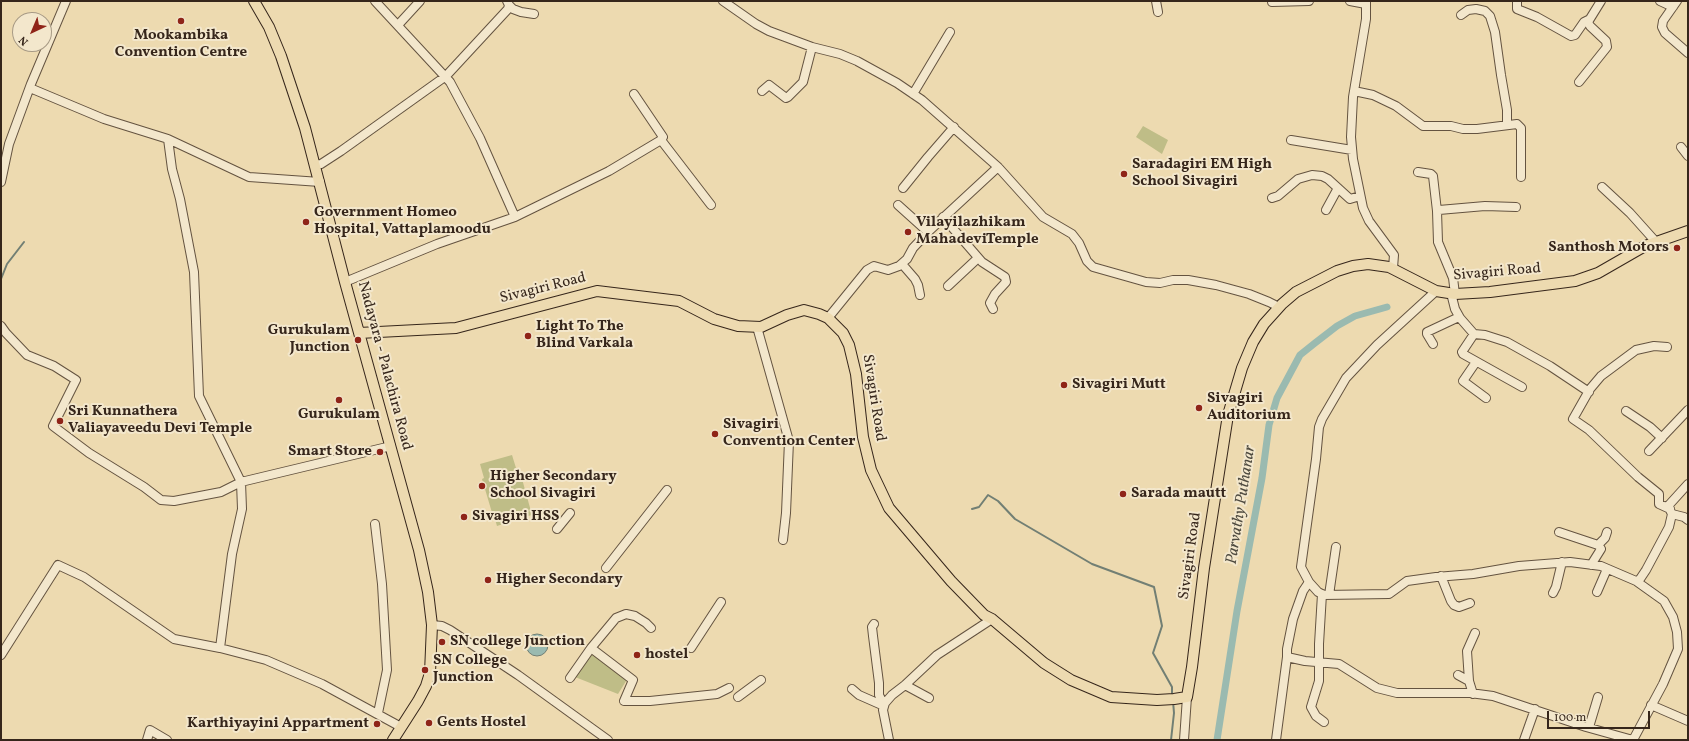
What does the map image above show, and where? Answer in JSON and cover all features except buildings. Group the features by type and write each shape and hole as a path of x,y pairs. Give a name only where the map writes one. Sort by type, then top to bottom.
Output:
{"main road":[{"name":"Nadayara - Palachira Road","path":"254,1 269,27 290,81 315,165 345,282 419,550 428,592 432,625 431,666 428,680 418,701 393,740"},
{"name":"Sivagiri Road","path":"359,333 456,328 598,291 678,301 714,319 738,326 757,327 766,325 787,315 804,310 828,318 843,333 849,345 856,374 862,429 871,470 889,508 951,581 984,615 992,619 1044,663 1071,680 1111,697 1157,700 1174,699 1187,697 1208,539 1228,415 1242,368 1253,342 1264,324 1296,292 1337,271 1353,266 1368,264 1393,268 1436,291 1453,294 1490,292 1575,281 1598,272 1645,246 1688,231"}],"street":[{"path":"1,182 9,144 30,88 66,1"},
{"path":"375,1 450,82 480,138 515,217"},
{"path":"398,25 420,1"},
{"path":"723,1 756,24 769,31 812,47 840,54 897,83 913,94 954,127 998,167 1043,217 1072,234 1079,243 1089,264 1093,267 1146,282 1160,283 1173,280 1188,280 1216,286 1249,294 1269,302 1279,308"},
{"path":"1156,1 1158,12"},
{"path":"1272,2 1309,1"},
{"path":"1350,1 1366,3 1365,27 1354,91 1351,137 1352,150 1360,196 1369,221 1394,255 1393,268"},
{"path":"1517,1 1517,9 1537,17 1572,36 1575,35 1584,22 1588,20 1601,1"},
{"path":"1660,1 1675,4 1663,21 1663,29 1688,53"},
{"path":"315,165 321,164 341,151 446,76 508,9 508,3"},
{"path":"508,3 513,9 534,14"},
{"path":"1461,15 1468,10 1476,9 1485,11 1490,16 1496,32 1500,75 1507,110 1507,125"},
{"path":"1579,82 1607,46 1606,41 1590,26 1588,20"},
{"path":"913,94 950,32"},
{"path":"762,91 769,85 786,98 788,97 802,82 812,47"},
{"path":"30,88 104,119 168,140 249,177 320,182"},
{"path":"1354,91 1372,95 1396,106 1423,126 1450,126 1463,129 1477,129 1517,124 1520,128 1521,177"},
{"path":"634,94 663,137 661,140 711,205"},
{"path":"903,188 954,127"},
{"path":"168,140 172,169 180,199 194,272 199,396 241,482 242,509 232,554 220,648"},
{"path":"345,282 437,244 515,217 609,171 661,140"},
{"path":"1291,140 1352,150"},
{"path":"1681,147 1688,156"},
{"path":"828,318 859,278 870,267 875,266 890,270 897,268 907,259 911,250 943,217 998,167"},
{"path":"1418,172 1433,176 1437,211 1438,242 1456,286 1453,294 1455,309 1459,317 1474,334 1485,335 1517,347 1550,366 1589,392"},
{"path":"1272,198 1278,196 1298,179 1305,176 1322,176 1328,179 1350,199 1360,196"},
{"path":"1602,187 1656,242"},
{"path":"1326,210 1338,188"},
{"path":"898,205 928,232"},
{"path":"1437,211 1485,206 1516,207"},
{"path":"943,217 978,258 1006,280 1006,282 993,296 990,305 993,309"},
{"path":"948,286 978,258"},
{"path":"902,264 915,279 920,295"},
{"path":"1287,657 1305,661 1339,664 1377,688 1390,691 1493,696 1633,740 1636,737 1673,662 1678,649 1677,632 1673,618 1664,601 1636,582 1607,569 1591,565 1562,562 1519,566 1472,574 1441,576 1404,582 1395,591 1389,594 1326,594 1309,582 1301,567 1319,427 1322,419 1346,378 1377,345 1436,291"},
{"path":"1433,344 1426,334 1427,332 1459,317"},
{"path":"1,326 27,355 54,366 76,380 53,426 89,453 144,487 161,500 174,501 216,493 241,482 391,446"},
{"path":"757,327 788,436 790,459 783,540"},
{"path":"1474,334 1462,353 1522,387"},
{"path":"1667,346 1654,346 1636,350 1601,376 1594,384 1573,419 1589,430 1638,477 1659,494 1659,504 1671,512 1688,520"},
{"path":"1476,362 1463,381 1486,398"},
{"path":"1648,451 1688,410"},
{"path":"1626,411 1650,427 1662,438"},
{"path":"1636,582 1646,570 1669,527 1671,512 1668,506 1688,484"},
{"path":"606,568 667,490"},
{"path":"557,529 570,512"},
{"path":"375,524 382,584 387,670 378,713"},
{"path":"1560,532 1598,545"},
{"path":"1598,545 1605,538 1607,532"},
{"path":"1591,565 1600,549 1598,545"},
{"path":"1324,722 1316,716 1311,707 1318,688 1320,662 1319,644 1326,594 1336,547"},
{"path":"1553,593 1556,587 1562,562"},
{"path":"1,655 58,565 84,577 174,639 220,648 266,660 322,684 378,713 401,727"},
{"path":"1597,592 1607,569"},
{"path":"1441,576 1451,602 1454,605 1459,607 1470,603"},
{"path":"1276,740 1287,649 1293,620 1303,591 1309,582"},
{"path":"690,648 721,602"},
{"path":"570,678 591,648 616,618 626,614 635,616 651,628"},
{"path":"884,706 892,695 937,655 992,619"},
{"path":"874,624 872,627 879,683 879,695 884,706 889,740"},
{"path":"432,625 442,626 450,630 518,675 608,740"},
{"path":"1473,694 1469,681 1467,651 1475,633"},
{"path":"591,648 633,680 624,701 650,701 717,694 729,688"},
{"path":"1458,675 1469,681"},
{"path":"738,697 760,680"},
{"path":"905,685 929,698"},
{"path":"852,689 859,695 884,706"},
{"path":"1184,740 1187,697"},
{"path":"1589,727 1598,697"},
{"path":"1651,706 1688,720"},
{"path":"1524,740 1536,709"},
{"path":"147,740 150,730 167,740"}],"shaded area":[{"path":"1143,126 1168,140 1162,154 1136,137"},
{"path":"512,455 516,468 519,468 532,515 517,519 515,511 503,514 506,523 497,526 482,479 484,478 480,464"},
{"path":"592,653 628,678 618,694 575,677"}],"water":[{"path":"537,634 545,637 548,645 545,653 537,656 529,653 526,645 529,637"}],"waterway":[{"path":"1,279 7,264 24,242"},
{"name":"Parvathy Puthanar","path":"1217,740 1237,611 1262,478 1269,425 1277,398 1300,355 1337,326 1355,316 1387,307"},
{"path":"972,509 979,507 988,495 998,501 1015,519 1092,564 1154,587 1162,626 1153,653 1172,687 1172,695"},
{"path":"1171,740 1174,713 1173,701"}],"place":[{"name":"Mookambika Convention Centre","path":"181,21"},
{"name":"Saradagiri EM High School Sivagiri","path":"1124,174"},
{"name":"Government Homeo Hospital, Vattaplamoodu","path":"306,222"},
{"name":"Vilayilazhikam MahadeviTemple","path":"908,232"},
{"name":"Santhosh Motors","path":"1677,248"},
{"name":"Light To The Blind Varkala","path":"528,336"},
{"name":"Gurukulam Junction","path":"358,340"},
{"name":"Sivagiri Mutt","path":"1064,385"},
{"name":"Gurukulam","path":"339,400"},
{"name":"Sivagiri Auditorium","path":"1199,408"},
{"name":"Sri Kunnathera Valiayaveedu Devi Temple","path":"60,421"},
{"name":"Sivagiri Convention Center","path":"715,434"},
{"name":"Smart Store","path":"380,452"},
{"name":"Higher Secondary School Sivagiri","path":"482,486"},
{"name":"Sarada mautt","path":"1123,494"},
{"name":"Sivagiri HSS","path":"464,517"},
{"name":"Higher Secondary","path":"488,580"},
{"name":"SN college Junction","path":"442,642"},
{"name":"hostel","path":"637,655"},
{"name":"SN College Junction","path":"425,670"},
{"name":"Gents Hostel","path":"429,723"},
{"name":"Karthiyayini Appartment","path":"377,724"}]}
